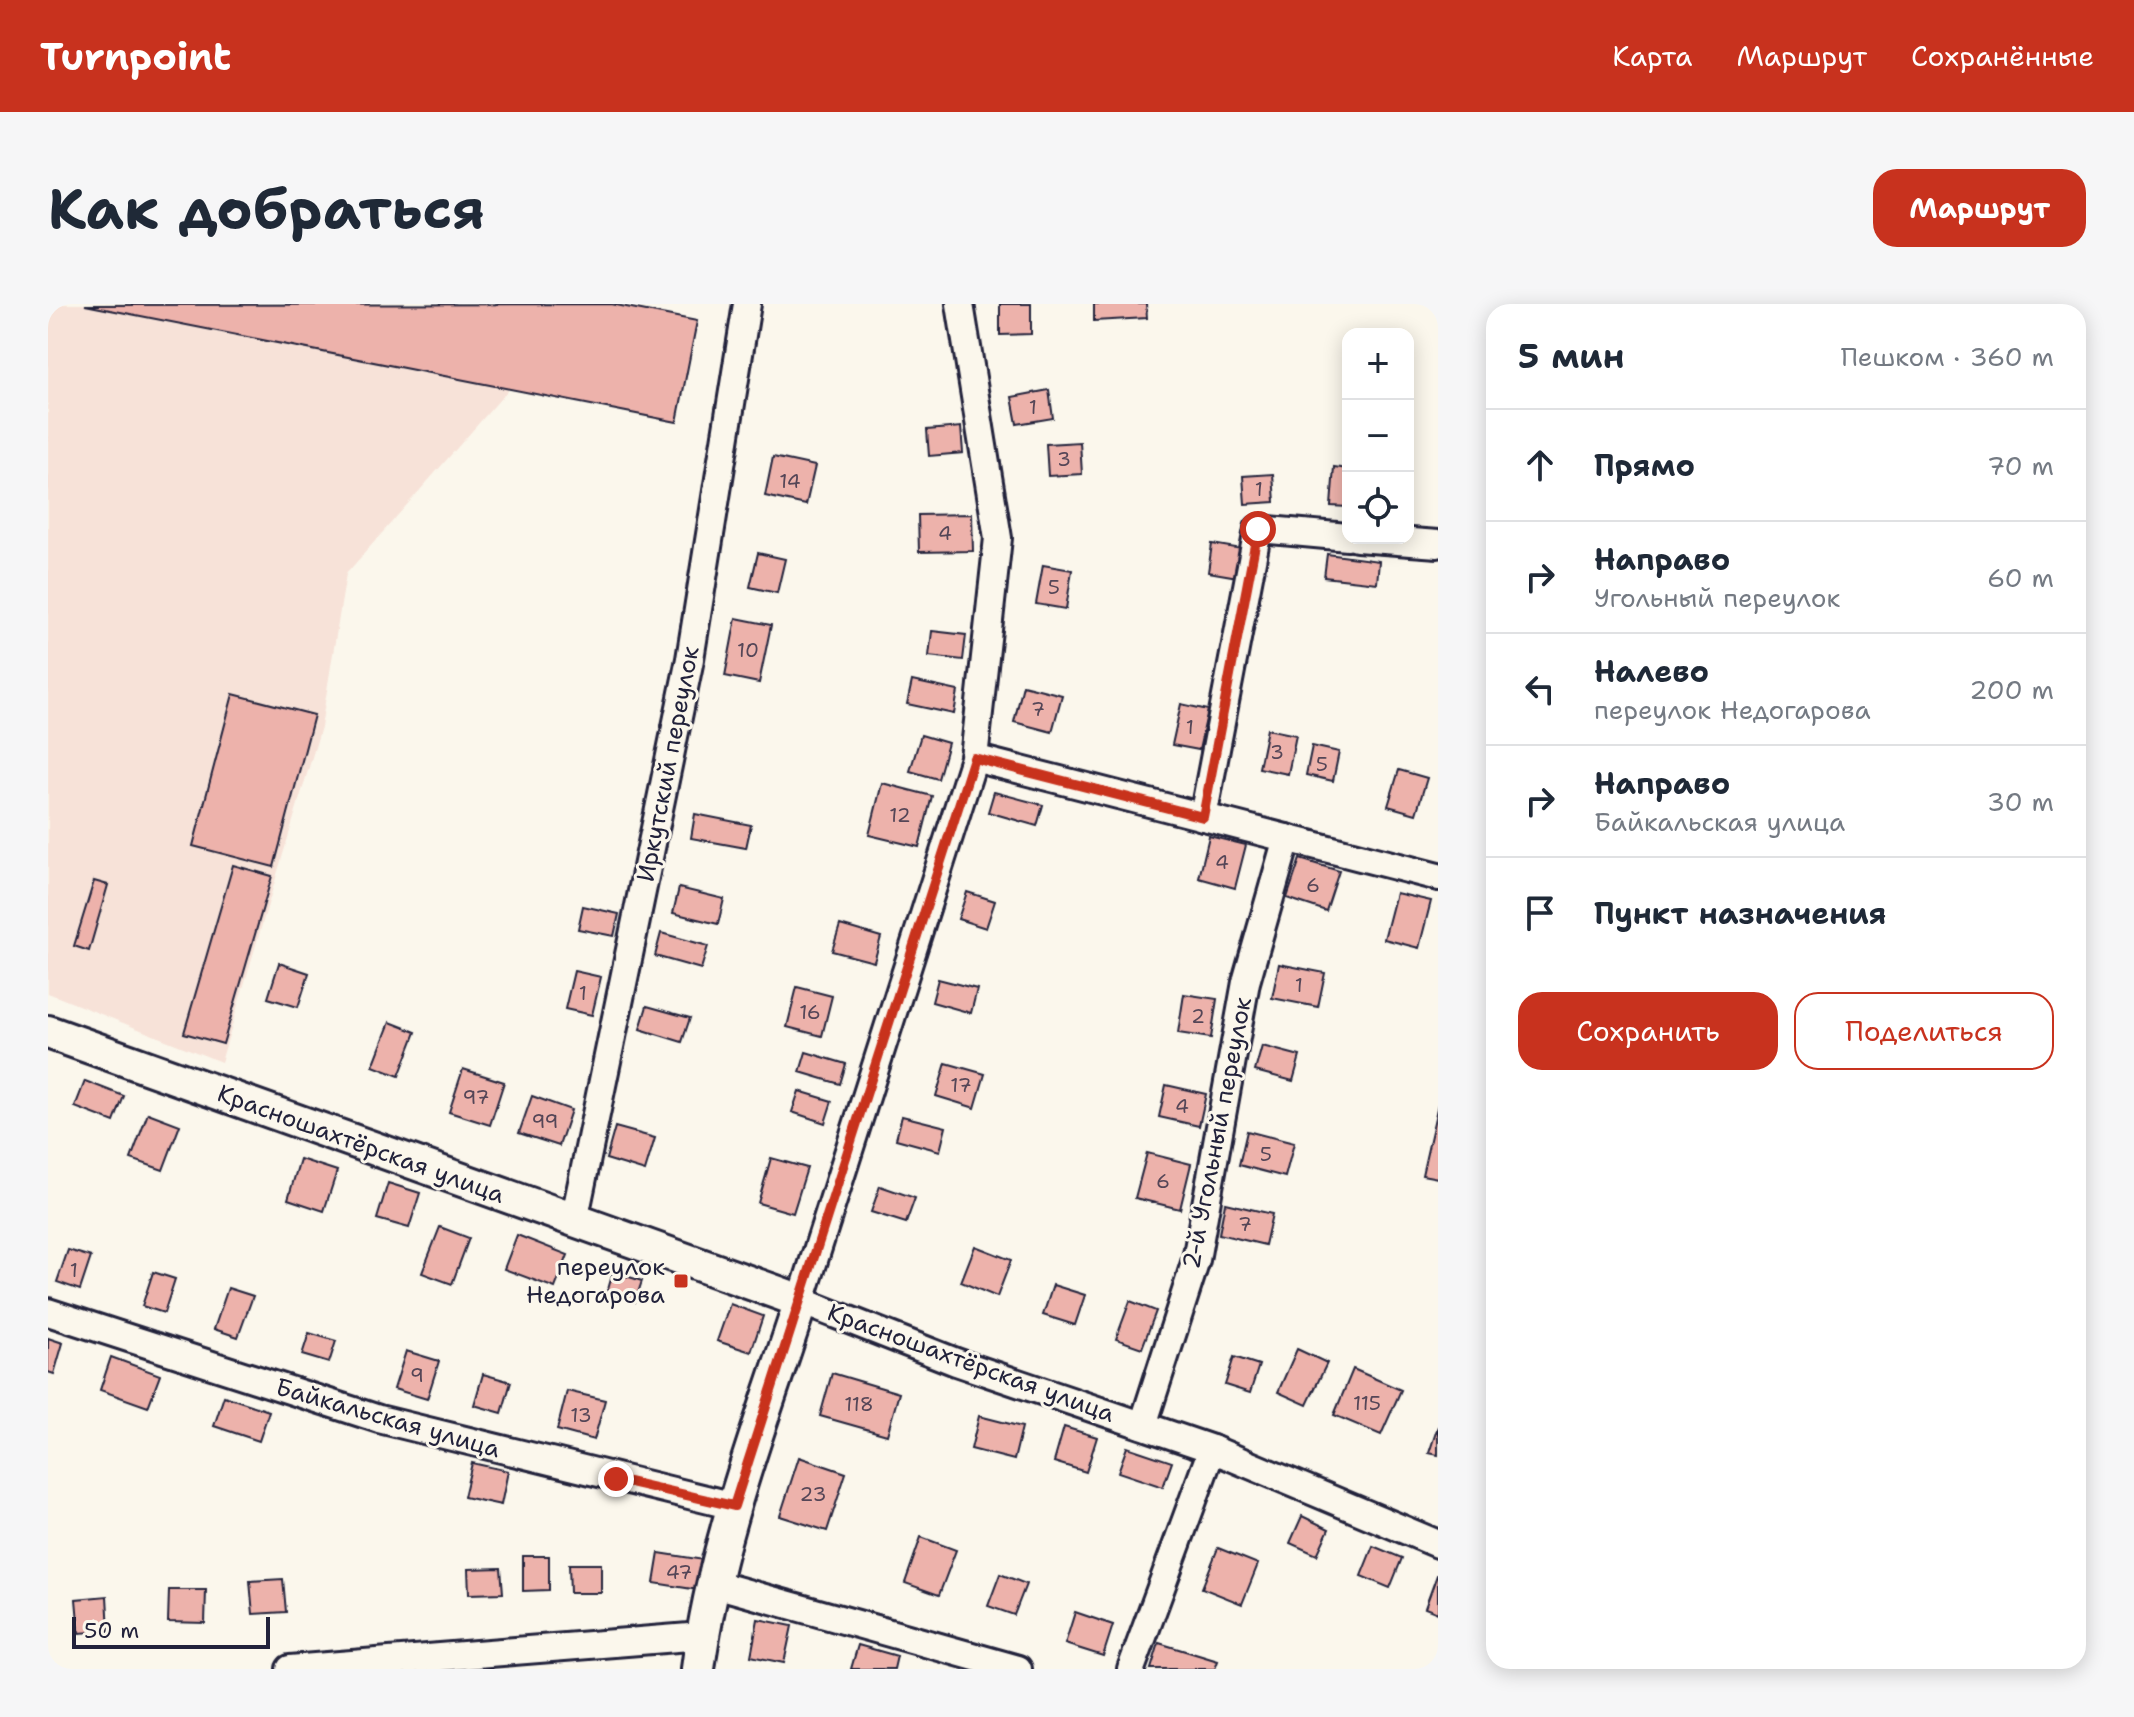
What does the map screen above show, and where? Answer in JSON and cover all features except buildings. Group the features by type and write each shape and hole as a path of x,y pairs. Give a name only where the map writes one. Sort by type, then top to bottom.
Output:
{"street":[{"name":"Иркутский переулок","path":"574,1221 690,659 747,304"},
{"path":"698,1669 702,1636 734,1506 974,758 998,538 960,304"},
{"path":"1203,817 1258,529 1342,536"},
{"path":"1414,542 1438,544"},
{"path":"974,758 1438,877"},
{"name":"2-й Угольный переулок","path":"1143,1425 1196,1260 1246,982 1287,838"},
{"name":"Красношахтёрская улица","path":"48,1032 801,1301 956,1362 1212,1449 1438,1544"},
{"name":"Байкальская улица","path":"48,1312 379,1419 734,1506"},
{"path":"1131,1669 1212,1449"},
{"path":"715,1584 1018,1669"},
{"path":"290,1669 702,1636"}],"shaded area":[{"path":"48,304 611,304 697,321 677,422 509,389 346,574 321,727 221,1062 48,993"}],"place":[{"name":"переулок Недогарова","path":"681,1281"}],"route":[{"path":"616,1479 734,1506 974,758 1203,817 1258,529"}]}
